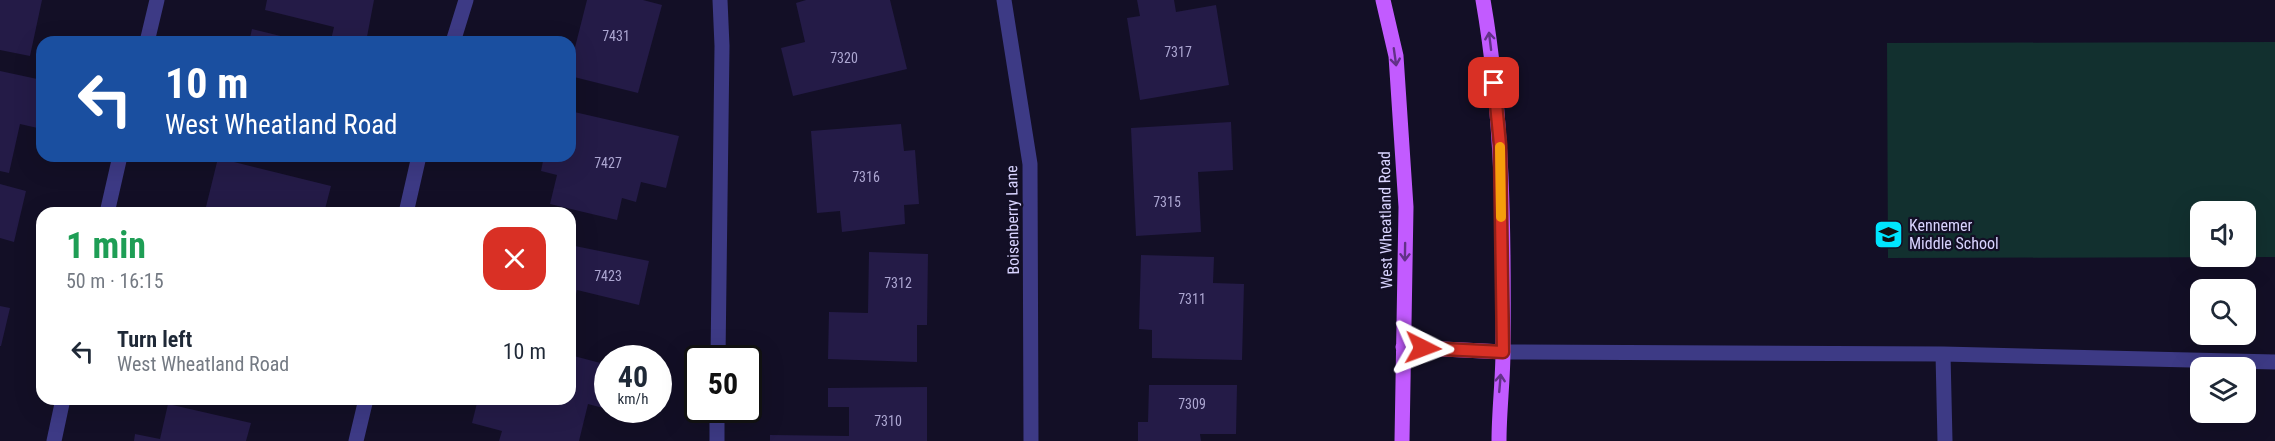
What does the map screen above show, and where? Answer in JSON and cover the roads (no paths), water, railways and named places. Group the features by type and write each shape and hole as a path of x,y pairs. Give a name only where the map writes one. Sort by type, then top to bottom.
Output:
{"main road":[{"name":"West Wheatland Road","path":"1383,0 1396,56 1406,207 1402,441"},
{"path":"1483,0 1490,41 1500,145 1503,352 1499,397 1499,441"},
{"path":"1403,347 1503,352"}],"street":[{"path":"148,36 157,0"},
{"path":"455,36 466,0"},
{"path":"718,345 723,46 720,0"},
{"name":"Boisenberry Lane","path":"1004,0 1030,164 1031,441"},
{"path":"108,207 119,162"},
{"path":"407,207 418,162"},
{"path":"1503,352 1943,354 2275,362"},
{"path":"1943,354 1945,441"},
{"path":"54,441 62,405"},
{"path":"356,441 365,405"},
{"path":"717,423 717,441"}],"place":[{"name":"Kennemer Middle School","path":"1888,234"}]}
